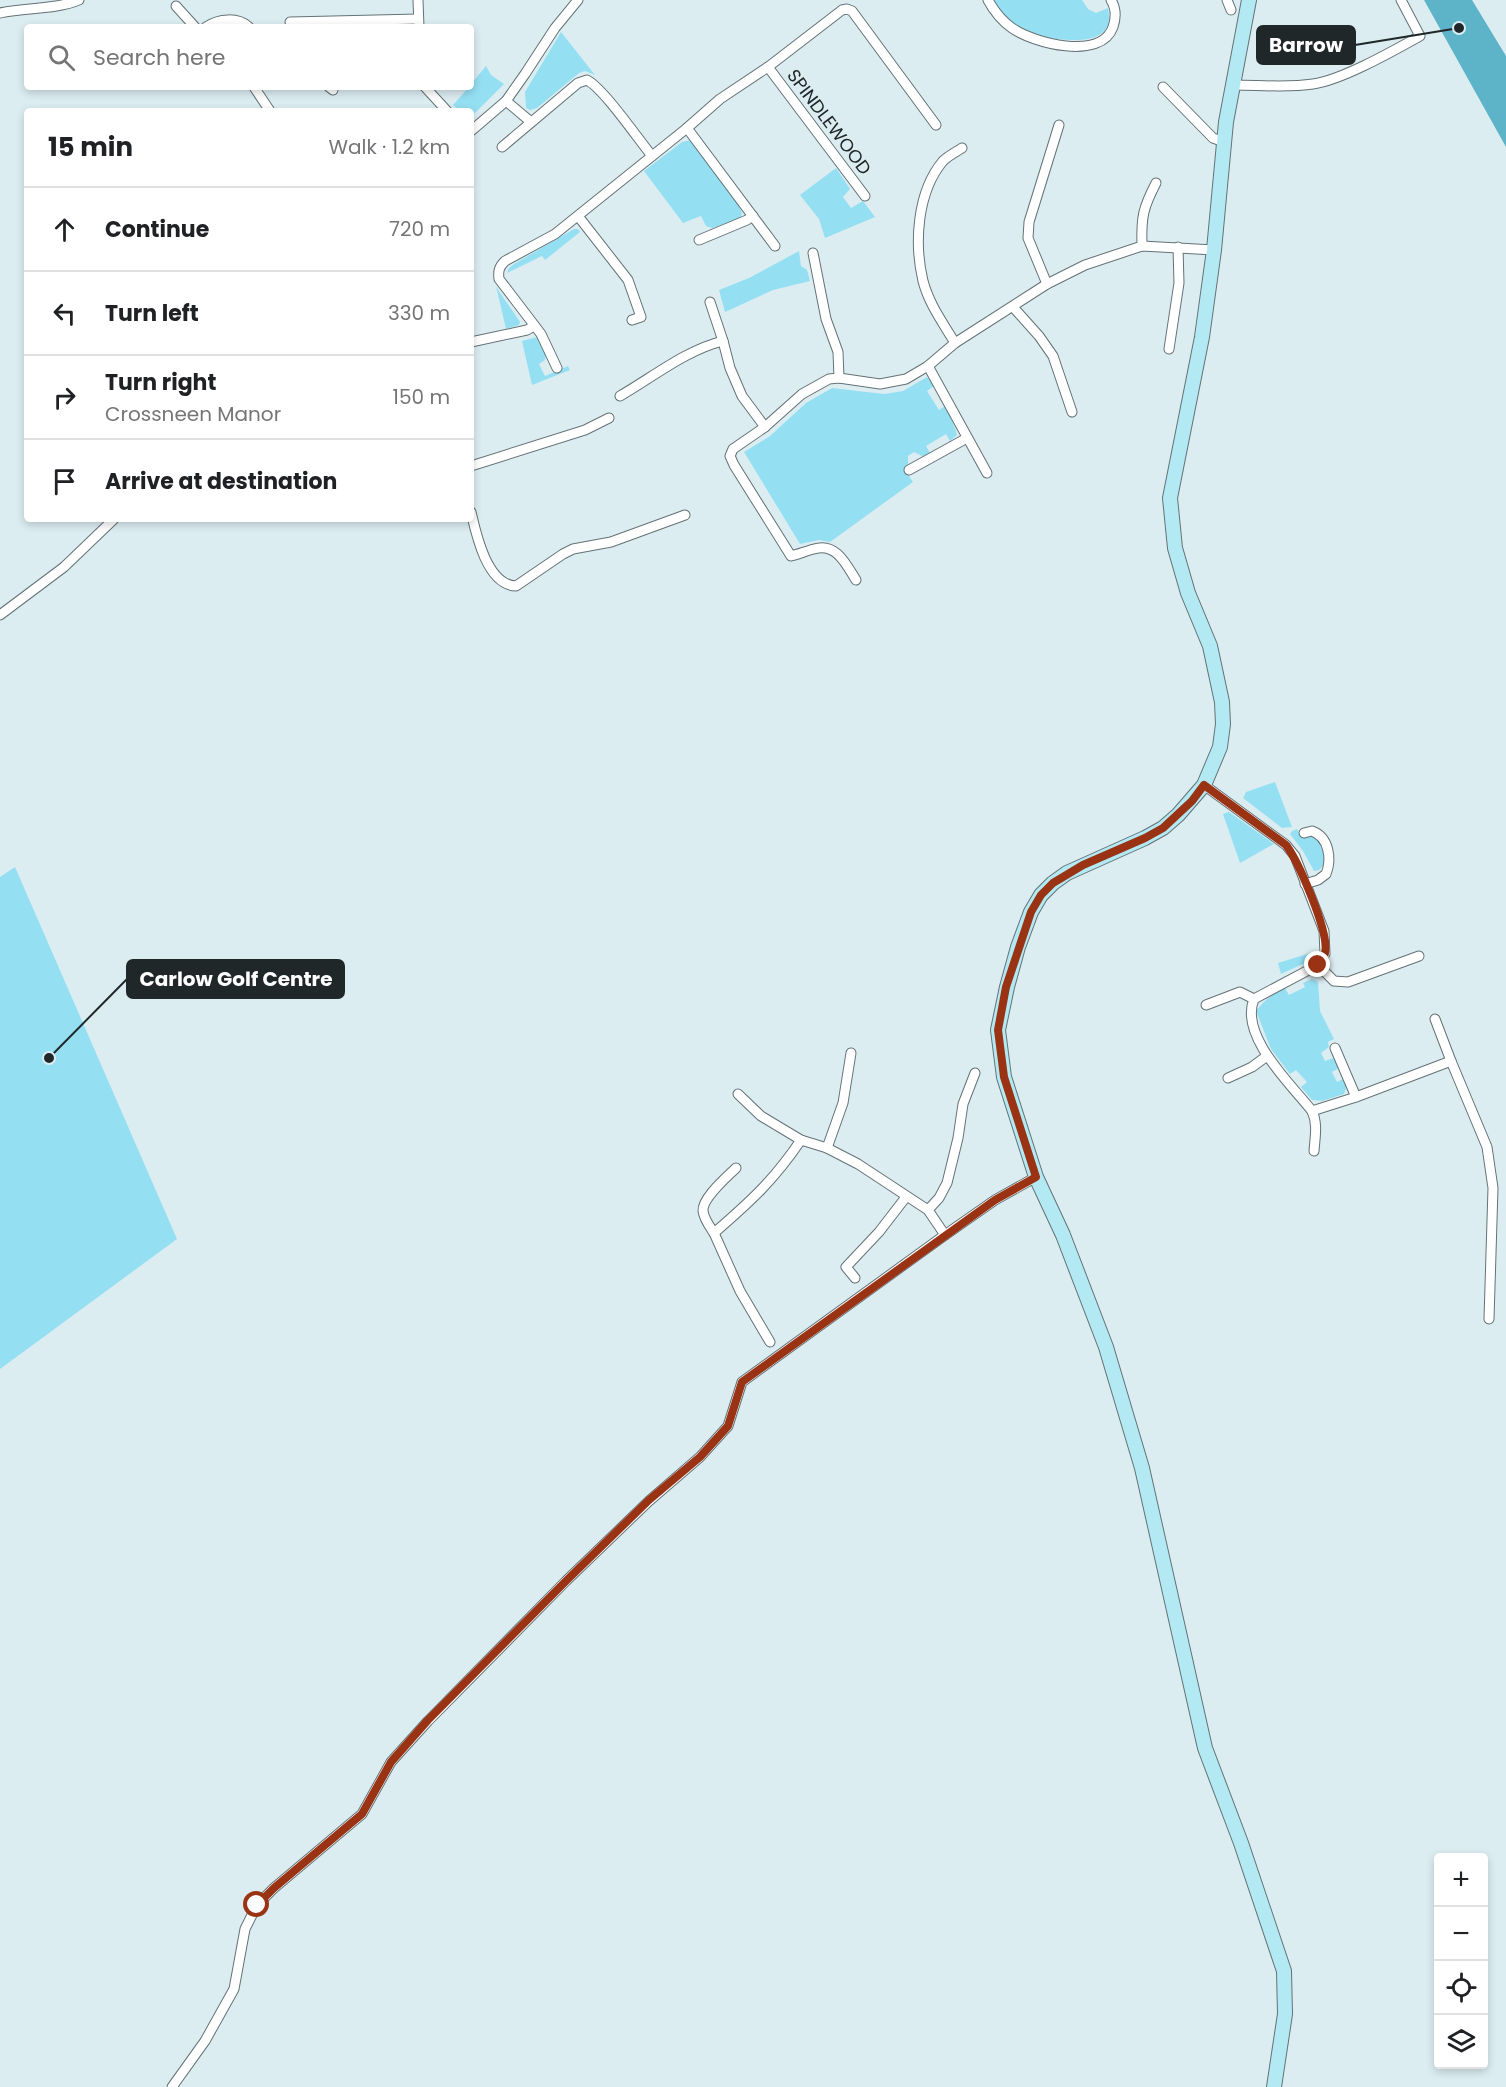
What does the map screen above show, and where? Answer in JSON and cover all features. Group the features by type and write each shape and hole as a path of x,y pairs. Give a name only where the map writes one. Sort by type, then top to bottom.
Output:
{"street":[{"path":"0,13 18,9 66,5 79,0"},
{"path":"290,22 418,23 418,0"},
{"path":"474,128 506,101 555,28 578,0"},
{"path":"988,0 1001,19 1025,36 1039,42 1077,46 1100,42 1111,32 1115,15 1111,0"},
{"path":"1249,0 1224,142 1214,250 1202,335 1170,498 1175,548 1188,593 1210,646 1222,702 1223,724 1220,747 1204,785 1192,801 1163,828 1083,865 1053,883 1041,895 1031,912 1006,987 998,1030 1004,1077 1036,1177 1063,1235 1106,1347 1142,1468 1205,1748 1284,1971 1285,2014 1274,2087"},
{"path":"1233,85 1315,84 1399,47 1420,36 1401,0"},
{"path":"176,6 192,24"},
{"name":"SPINDLEWOOD","path":"557,368 541,334 499,279 498,271 505,261 555,234 720,99 768,67 842,10 852,11 936,125"},
{"path":"210,24 240,20 245,24"},
{"name":"SPINDLEWOOD","path":"768,67 865,196"},
{"path":"502,147 578,83 587,80 608,101 652,156"},
{"path":"1163,87 1213,138 1224,142"},
{"path":"256,90 268,108"},
{"path":"428,90 444,108"},
{"path":"506,101 531,122"},
{"path":"1047,284 1028,238 1029,222 1059,125"},
{"path":"687,128 775,246"},
{"path":"955,343 934,310 923,281 917,243 919,219 931,182 944,160 962,148"},
{"path":"1142,246 1141,218 1156,183"},
{"path":"578,216 628,280 641,317 632,320"},
{"path":"699,240 753,216"},
{"path":"856,580 843,558 828,548 816,548 791,556 734,465 730,456 733,449 765,427 802,394 829,380 839,378 880,384 906,379 928,366 955,343 1047,284 1085,265 1142,246 1214,250"},
{"path":"1169,349 1179,283 1178,247"},
{"path":"813,253 826,319 838,352 839,378"},
{"path":"710,302 730,368 742,396 765,427"},
{"path":"1013,307 1039,336 1053,356 1072,412"},
{"path":"474,341 527,330 534,326"},
{"path":"620,396 678,360 710,344 723,341"},
{"path":"928,366 987,473"},
{"path":"474,465 585,430 609,418"},
{"path":"909,470 967,438"},
{"path":"474,522 482,553 492,569 510,586 516,586 573,549 611,542 685,515"},
{"path":"0,615 64,567 111,522"},
{"path":"1204,785 1286,845 1295,856 1324,931 1325,954 1318,965 1254,999 1251,1006 1256,1035 1267,1056 1316,1119 1314,1151"},
{"path":"1304,833 1312,831 1322,836 1330,858 1326,874 1318,880 1305,884"},
{"path":"1318,965 1334,981 1348,982 1419,956"},
{"path":"1206,1005 1240,992 1254,999"},
{"path":"1435,1019 1487,1147 1493,1188 1489,1319"},
{"path":"1335,1048 1356,1097"},
{"path":"827,1148 843,1103 850,1053"},
{"path":"1228,1078 1252,1067 1267,1056"},
{"path":"1312,1111 1451,1061"},
{"path":"928,1210 939,1198 947,1183 958,1138 963,1104 975,1073"},
{"path":"738,1094 761,1116 801,1140 827,1148 858,1164 928,1210 945,1235"},
{"path":"714,1233 758,1195 781,1170 801,1140"},
{"path":"736,1168 712,1193 703,1212 740,1291 770,1342"},
{"path":"172,2087 205,2041 234,1989 245,1929 257,1905 362,1814 391,1762 428,1720 649,1500 700,1457 728,1426 742,1382 995,1200 1036,1177"},
{"path":"855,1278 846,1267 879,1232 906,1197"}],"shaded area":[{"path":"993,0 1082,0 1088,9 1096,13 1108,8 1109,22 1100,34 1090,38 1063,40 1023,30 1002,14"},
{"path":"1424,0 1472,0 1506,56 1506,147"},
{"path":"561,32 595,75 585,71 579,73 537,108 530,110 526,108 525,92"},
{"path":"486,66 491,75 504,84 474,114 474,108 457,108 453,105 466,90 474,90 474,80"},
{"path":"691,140 739,205 742,214 739,219 712,228 706,226 701,216 683,223 644,171 682,142"},
{"path":"836,168 850,189 843,197 851,208 863,201 875,217 825,238 819,219 800,195"},
{"path":"574,229 580,232 545,260 542,256 507,273 514,264"},
{"path":"799,251 801,266 807,270 810,281 773,290 725,312 719,290 749,278"},
{"path":"496,286 520,322 519,325 506,329"},
{"path":"537,337 546,355 545,360 539,364 545,376 568,366 570,370 532,385 522,341"},
{"path":"927,377 934,386 927,391 939,410 945,406 957,435 950,441 946,434 926,446 930,453 922,456 914,452 908,456 908,464 904,468 913,482 830,542 819,540 800,544 744,452 770,436 806,403 832,388 884,394 903,391"},
{"path":"1275,782 1292,827 1282,828 1243,798 1246,792"},
{"path":"1229,812 1274,844 1240,863 1223,814"},
{"path":"1297,829 1301,838 1314,835 1320,843 1325,859 1319,870 1314,871 1290,834"},
{"path":"15,867 177,1239 0,1369 0,877"},
{"path":"1317,951 1307,962 1281,974 1278,963"},
{"path":"1312,979 1318,982 1320,1011 1334,1039 1328,1042 1329,1047 1321,1053 1325,1061 1333,1058 1339,1068 1332,1072 1337,1082 1343,1079 1347,1086 1344,1094 1322,1101 1312,1100 1301,1087 1307,1082 1296,1070 1290,1074 1271,1049 1256,1011 1266,1000 1285,988 1289,995 1305,987 1303,983"}],"place":[{"name":"Barrow","path":"1459,28"},
{"name":"Carlow Golf Centre","path":"49,1058"}],"route":[{"path":"257,1905 362,1814 391,1762 428,1720 649,1500 700,1457 728,1426 742,1382 995,1200 1036,1177 1004,1077 998,1030 1006,987 1031,912 1041,895 1053,883 1067,873 1163,828 1192,801 1204,785 1286,845 1295,856 1324,931 1325,954 1318,965"}]}
